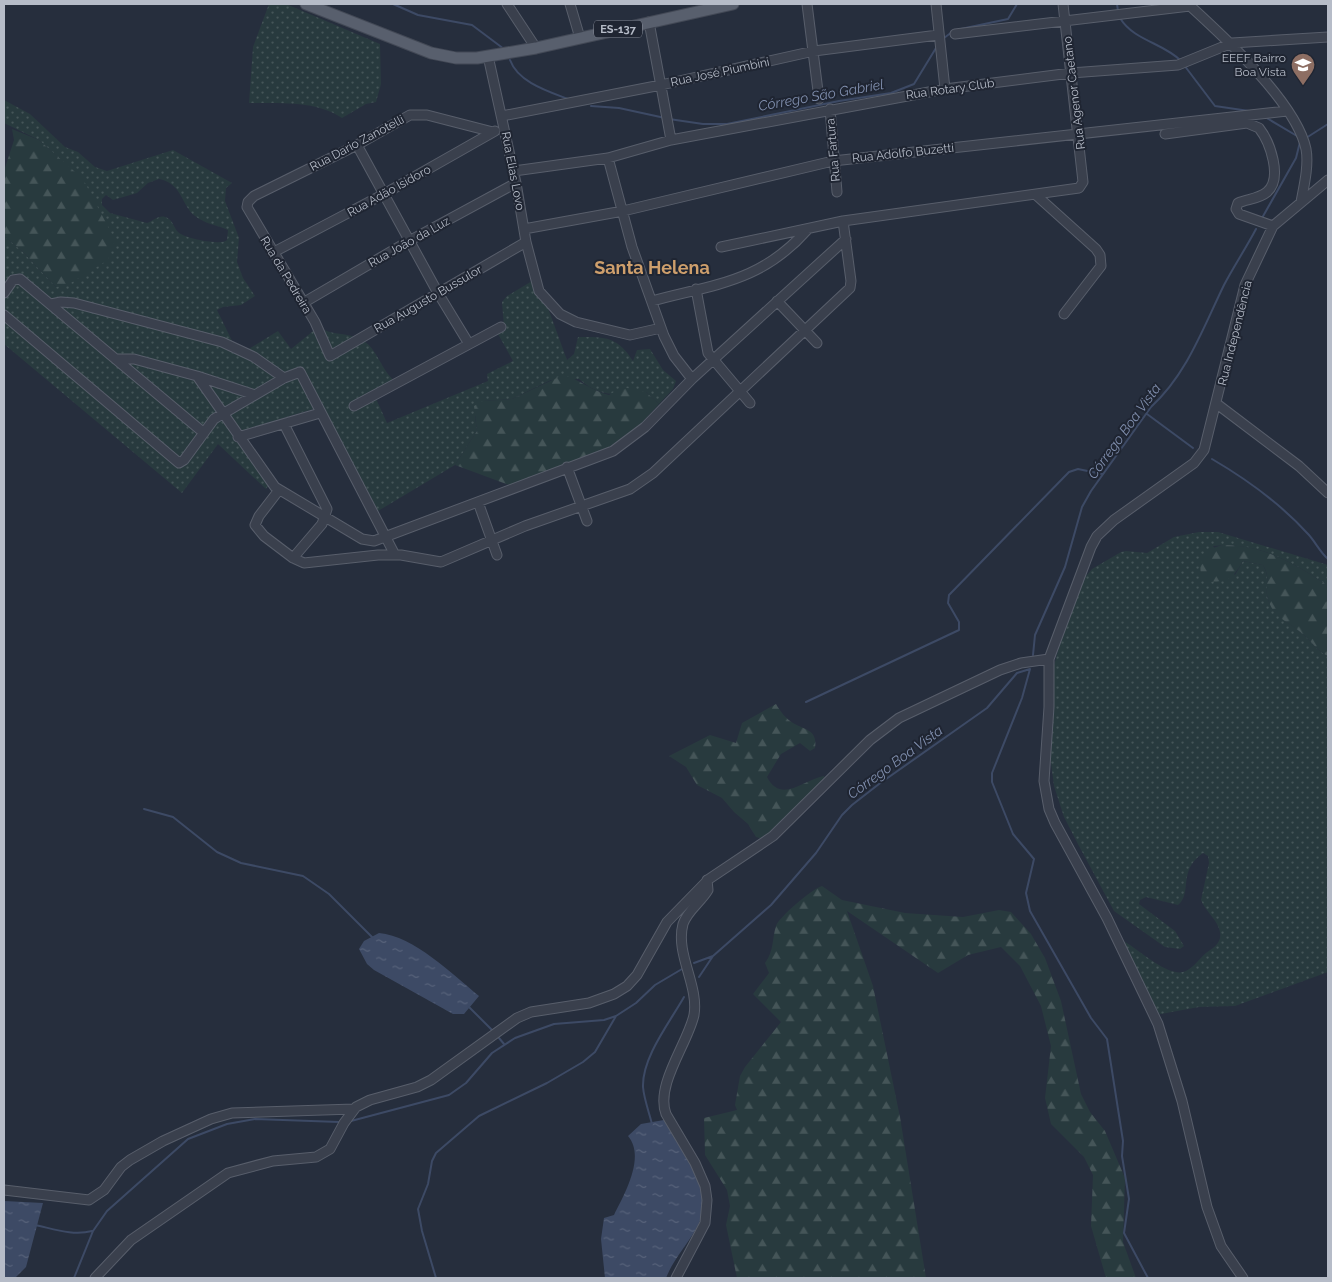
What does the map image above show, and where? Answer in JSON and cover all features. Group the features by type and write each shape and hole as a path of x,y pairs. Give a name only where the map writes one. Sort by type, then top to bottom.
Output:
{"main road":[{"name":"ES-137","path":"306,4 431,53 456,58 496,55 536,48 733,4"}],"street":[{"path":"507,4 536,48"},
{"path":"570,4 580,38"},
{"path":"807,4 819,99"},
{"path":"936,4 945,88"},
{"name":"Rua Agenor Caetano","path":"1036,194 1076,190 1083,182 1063,4"},
{"path":"955,34 1189,5 1232,44 1287,110 1306,149 1301,202"},
{"path":"649,22 671,140"},
{"name":"Rua Rotary Club","path":"514,171 608,158 671,140 945,88 1071,73 1182,64 1232,44 1328,37"},
{"name":"Rua José Piumbini","path":"502,116 661,85 814,51 939,39"},
{"name":"Rua Elias Lovo","path":"496,55 504,128 536,285 567,319 630,335 661,328"},
{"name":"Rua Fartura","path":"830,109 837,192"},
{"name":"Rua Adolfo Buzetti","path":"524,229 623,211 833,161 1287,110"},
{"name":"Rua Dario Zanotelli","path":"254,196 357,145 410,115 416,114 493,132"},
{"path":"1165,134 1247,123 1259,128 1270,151 1274,174 1271,188 1258,198 1239,202 1236,209 1239,214 1273,226"},
{"name":"Rua Adão Isidoro","path":"272,253 384,194 493,132 504,128"},
{"path":"357,145 438,293 469,344"},
{"path":"608,158 632,247 661,328 674,356 692,379"},
{"name":"Rua Independência","path":"1049,659 1097,536 1120,516 1194,463 1204,450 1217,404 1245,285 1273,226 1328,180"},
{"name":"Rua João da Luz","path":"303,303 409,241 516,183"},
{"path":"721,247 808,230 843,221 1036,194 1096,249 1102,261 1101,266 1064,314"},
{"name":"Rua da Pedreira","path":"254,196 248,202 247,207 272,253 303,303 330,356"},
{"path":"279,490 258,516 255,525 264,536 293,558 304,563 315,563 378,555 395,555 440,562 491,540 630,489 643,481 850,288 851,281 843,221"},
{"path":"652,301 696,289 726,284 751,274 775,259 808,230"},
{"path":"197,376 270,483 362,539 374,541 566,467 607,454 629,440 645,427 712,360 846,239"},
{"name":"Rua Augusto Bussulor","path":"330,356 526,242"},
{"path":"4,293 13,280 20,279 204,433"},
{"path":"696,289 705,344 712,360 750,403"},
{"path":"777,301 817,343"},
{"path":"51,304 61,302 74,303 222,342 254,357 284,378"},
{"path":"4,315 175,460 181,462 222,414 284,378 300,372 395,555"},
{"path":"354,406 501,327"},
{"path":"117,359 134,359 197,376 255,395"},
{"path":"1217,404 1299,466 1328,493"},
{"path":"238,437 320,413"},
{"path":"284,424 326,505 326,517 293,558"},
{"path":"566,467 587,521"},
{"path":"478,502 497,554"},
{"path":"374,541 378,555"},
{"path":"95,1278 130,1240 228,1174 273,1161 316,1157 326,1151 354,1109 370,1100 417,1087 431,1080 517,1018 531,1012 589,1003 614,994 627,986 636,975 668,922 707,880 773,836 870,740 899,718 1000,670 1021,663 1049,659 1049,707 1044,781 1049,809 1082,875 1107,918 1158,1024 1179,1093 1209,1214 1221,1246 1243,1278"},
{"path":"676,1278 705,1223 707,1200 701,1176 666,1114 664,1103 666,1089 694,1017 693,998 682,948 683,924 687,916 708,890 707,880"},
{"path":"4,1190 89,1200 104,1190 121,1166 130,1160 163,1141 211,1119 232,1113 354,1109"}],"green space":[{"path":"269,4 286,4 380,44 381,84 376,102 366,104 342,118 320,108 297,104 249,103 253,47"},
{"path":"4,100 30,114 65,147 78,152 95,167 107,171 173,150 232,183 226,188 225,201 239,238 237,262 243,278 255,296 241,305 223,307 217,310 239,355 278,331 291,349 318,327 329,332 350,335 360,339 371,347 390,377 395,381 373,392 387,423 488,381 487,374 513,361 498,334 504,327 502,302 507,296 537,278 567,360 574,354 578,337 596,337 616,342 633,361 637,350 650,349 663,370 676,381 673,389 659,404 646,392 611,394 595,390 579,379 551,380 512,399 483,401 475,416 477,431 455,465 378,511 323,406 234,433 268,486 266,489 218,444 182,493 4,344 4,236 22,251 56,287 60,159 39,140 4,123","holes":["159,179 173,185 186,206 195,216 207,223 228,230 227,240 223,242 210,242 194,239 178,232 168,218 158,217 147,223 110,213 102,205 102,199 106,195 113,200 137,193 148,183"]},
{"path":"12,129 39,140 83,179 115,240 108,260 69,284 56,287 22,251 4,236 4,171 14,140"},
{"path":"563,375 609,395 622,387 646,392 659,404 637,428 608,448 509,485 455,465 477,431 474,406 483,401 512,399"},
{"path":"1199,532 1218,532 1328,565 1328,586 1302,569 1274,555 1244,547 1229,545 1213,546 1235,575 1243,561 1263,565 1267,576 1267,597 1275,612 1328,656 1328,972 1235,1006 1199,1007 1161,1014 1156,1013 1125,965 1118,950 1120,944 1125,942 1155,963 1171,971 1179,972 1189,969 1216,945 1220,939 1219,928 1201,900 1209,863 1208,856 1203,853 1190,867 1185,894 1178,905 1146,897 1140,900 1139,904 1175,931 1184,946 1180,949 1165,947 1114,911 1064,817 1054,786 1050,755 1047,691 1069,611 1081,582 1092,569 1121,552 1147,553 1174,537"},
{"path":"1224,545 1252,548 1279,557 1304,570 1328,586 1328,656 1275,613 1267,597 1267,575 1263,565 1243,561 1236,572 1228,579 1224,581 1204,581 1200,568 1201,562 1212,549"},
{"path":"776,704 788,719 812,734 815,748 810,751 800,743 781,754 767,777 773,785 779,789 786,790 824,776 826,783 763,839 756,837 748,824 722,798 697,785 686,767 669,756 710,735 736,743 742,723"},
{"path":"822,886 842,900 905,913 963,917 999,910 1011,912 1031,934 1045,958 1061,1001 1081,1094 1090,1112 1105,1131 1125,1178 1123,1242 1136,1278 1106,1278 1091,1226 1093,1175 1084,1157 1051,1124 1045,1098 1051,1046 1041,1006 1020,966 1001,947 968,955 938,973 847,911 873,986 900,1117 926,1278 737,1278 726,1225 730,1206 727,1190 705,1155 704,1118 737,1110 735,1105 740,1076 781,1022 753,994 769,973 765,963 771,949 776,926 796,904"}],"water":[{"path":"379,933 406,941 419,948 479,996 464,1014 453,1014 374,970 367,964 359,949 364,941"},
{"path":"664,1120 695,1172 703,1201 702,1215 696,1229 672,1265 666,1278 605,1278 601,1239 604,1218 614,1215 632,1176 635,1154 628,1136 641,1124"},
{"path":"4,1201 43,1203 26,1267 15,1278 4,1278"}],"waterway":[{"name":"Córrego São Gabriel","path":"393,4 418,15 472,25 504,49"},
{"name":"Córrego São Gabriel","path":"956,30 1008,19 1017,4"},
{"name":"Córrego São Gabriel","path":"1117,4 1118,11"},
{"name":"Córrego São Gabriel","path":"1120,18 1133,32 1166,50 1181,61"},
{"name":"Córrego São Gabriel","path":"944,38 952,32"},
{"name":"Córrego São Gabriel","path":"669,119 703,124 727,124 839,101 891,93 914,84 936,48"},
{"name":"Córrego São Gabriel","path":"510,60 514,68 526,80 568,99"},
{"name":"Córrego São Gabriel","path":"1184,65 1215,106 1249,111"},
{"name":"Córrego São Gabriel","path":"591,106 619,108 665,118"},
{"name":"Córrego São Gabriel","path":"1265,117 1297,136"},
{"name":"Córrego São Gabriel","path":"1306,138 1328,124"},
{"name":"Córrego Boa Vista","path":"1262,218 1296,158 1300,142"},
{"name":"Córrego Boa Vista","path":"1033,655 1035,635 1065,567 1082,507 1091,491 1151,407 1175,380 1193,350 1224,285 1256,229"},
{"path":"1147,414 1193,448"},
{"path":"1212,459 1251,484 1275,503 1309,535 1328,559"},
{"path":"806,702 959,630 959,622 948,603 949,595 1069,472 1078,469 1102,474"},
{"path":"694,963 713,956 771,905 816,853 842,815 852,805 987,708 1017,673 1030,669 1022,698 992,773 992,782 1013,834 1034,859 1026,893 1030,911 1091,1018 1107,1039 1123,1141 1122,1156 1129,1199 1124,1233 1148,1278"},
{"path":"144,809 173,817 217,852 241,863 303,876 329,894 373,938"},
{"path":"699,977 713,956"},
{"name":"Córrego Boa Vista","path":"351,1121 449,1095 466,1083 492,1053 515,1038 554,1024 604,1020 616,1016 636,1003 655,985 682,969"},
{"path":"652,1124 643,1087 647,1064 684,997"},
{"path":"468,1006 493,1031"},
{"path":"436,1278 422,1231 418,1209 428,1184 432,1161 436,1153 479,1116 547,1083 583,1062 595,1052 616,1016"},
{"name":"Córrego Boa Vista","path":"499,1038 504,1044"},
{"name":"Córrego Boa Vista","path":"74,1278 93,1231 107,1211 188,1139 227,1124 255,1119 339,1122"},
{"path":"35,1225 78,1233 92,1231"}],"place":[{"name":"EEEF Bairro Boa Vista","path":"1303,86"}],"district":[{"name":"Santa Helena","path":"652,267"}]}
